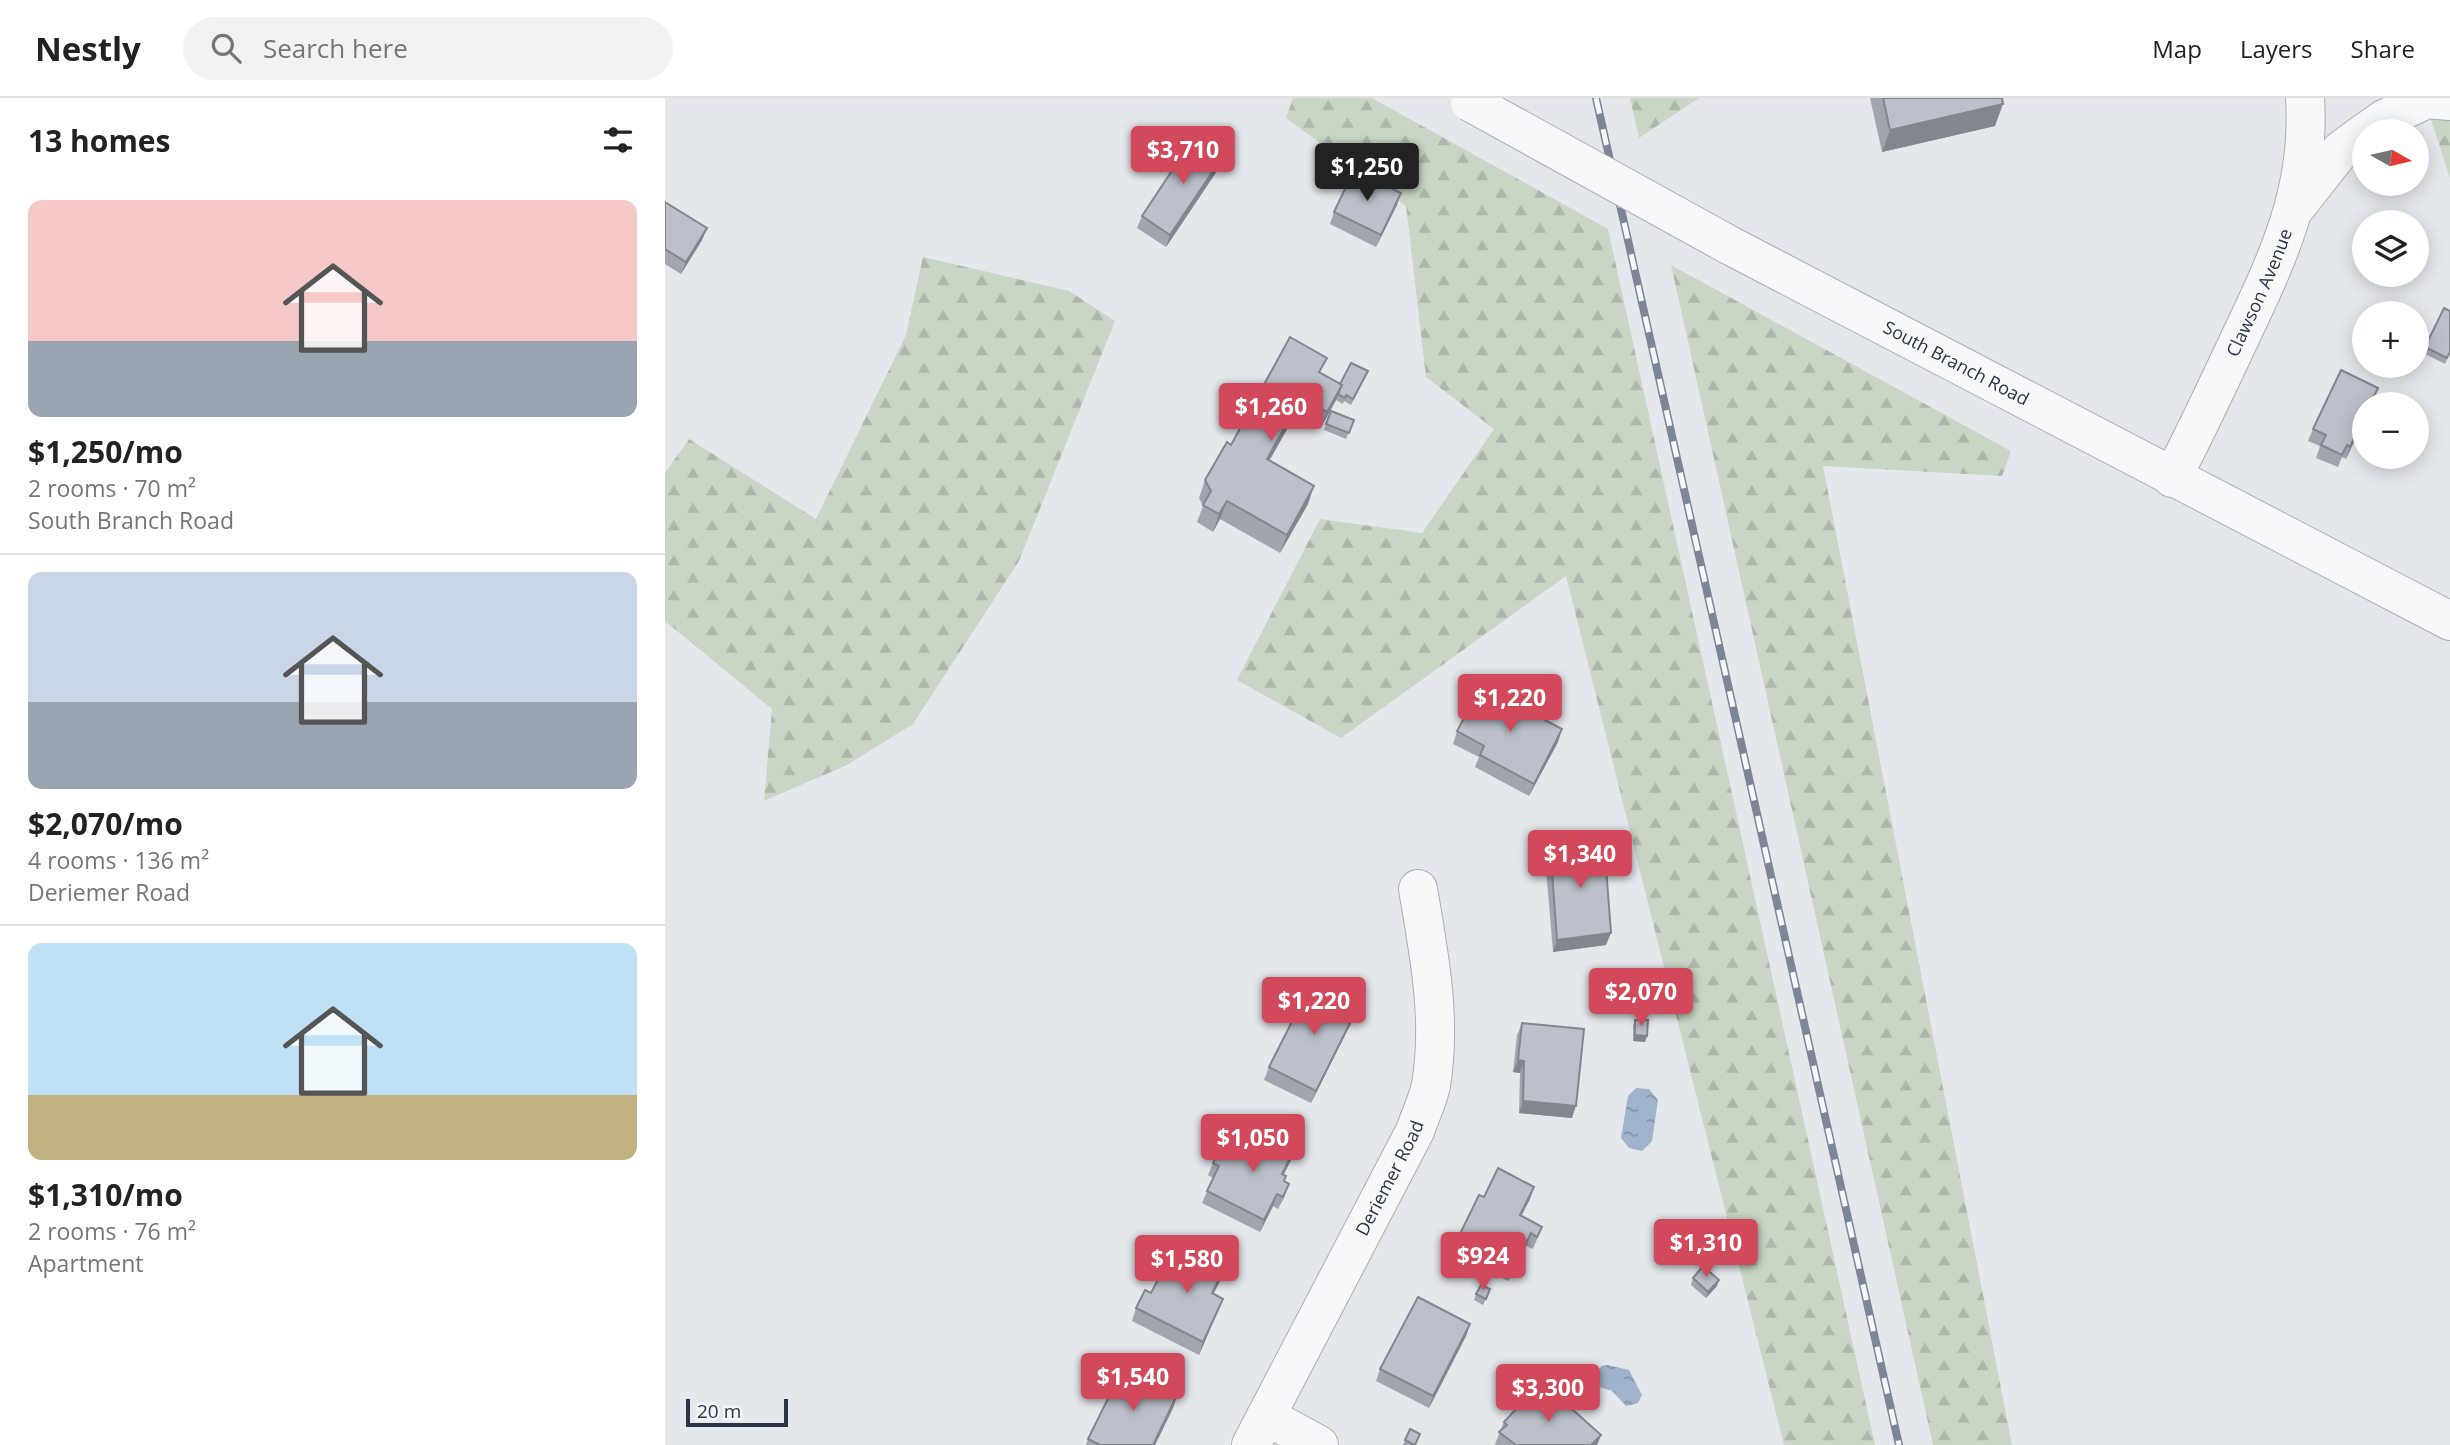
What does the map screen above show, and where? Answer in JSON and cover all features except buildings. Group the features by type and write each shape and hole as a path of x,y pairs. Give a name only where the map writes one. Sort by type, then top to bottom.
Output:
{"street":[{"name":"Clawson Avenue","path":"2172,478 2281,250 2295,208 2305,152 2305,98"},
{"path":"2384,119 2433,99"},
{"name":"South Branch Road","path":"1466,100 1729,245 2450,621"},
{"path":"2295,208 2341,150 2352,142"},
{"name":"Deriemer Road","path":"1259,1431 1415,1131 1430,1087 1436,1039 1432,975 1418,889"},
{"path":"1259,1431 1319,1445"}],"green space":[{"path":"1293,98 1372,98 1608,229 1875,1445 1784,1445 1566,576 1341,738 1237,680 1320,519 1422,533 1494,429 1426,377 1406,206 1286,118"},
{"path":"1630,98 1699,98 1639,138"},
{"path":"2424,98 2450,98 2450,178"},
{"path":"923,257 1069,291 1115,321 1019,561 913,724 847,765 764,801 772,709 665,621 665,473 689,439 816,519 906,335"},
{"path":"1671,265 2011,451 2002,476 1823,466 2012,1445 1933,1445"}],"water":[{"path":"1636,1088 1649,1089 1658,1100 1652,1141 1642,1151 1629,1148 1621,1138 1628,1096"},
{"path":"1602,1366 1629,1370 1642,1395 1638,1403 1626,1406 1612,1391 1600,1387 1596,1372"}],"railway":[{"path":"1596,98 1899,1445"}]}
